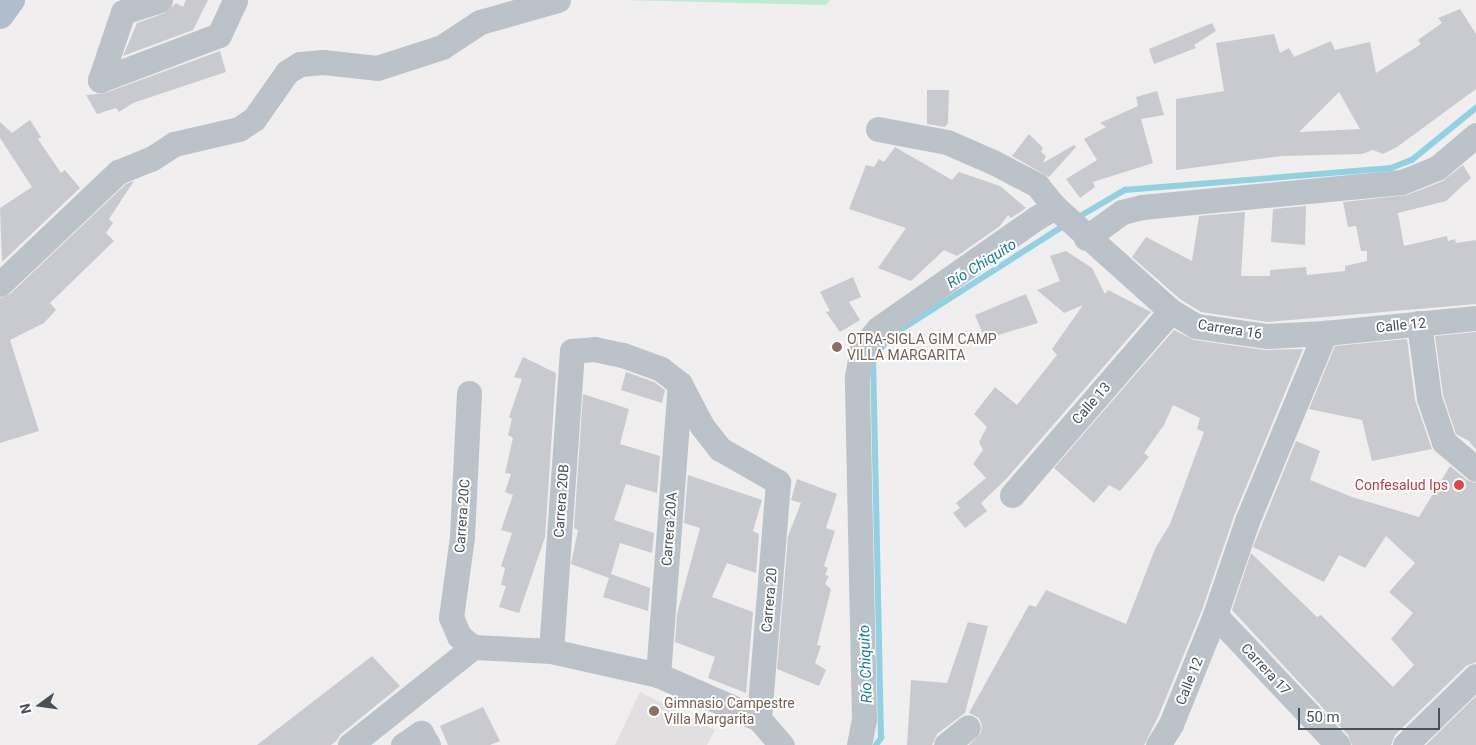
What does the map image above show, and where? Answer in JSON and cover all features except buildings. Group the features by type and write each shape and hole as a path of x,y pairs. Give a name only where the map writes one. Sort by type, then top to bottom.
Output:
{"main road":[{"path":"0,15 11,0"}],"street":[{"path":"160,0 123,12 100,80 219,35 235,0"},
{"path":"0,283 118,172 151,159 174,144 238,129 254,118 287,72 300,64 323,62 377,68 442,47 480,22 558,0"},
{"name":"Carrera 16","path":"878,129 947,142 993,162 1037,185 1071,223 1142,282 1171,311 1196,326 1267,336 1325,333"},
{"path":"859,745 864,720 857,377 862,348 879,328 1071,223 1142,207 1402,182 1437,168 1476,135"},
{"name":"Calle 13","path":"1012,496 1171,311"},
{"name":"Calle 12","path":"1158,745 1171,724 1215,615 1247,521 1325,333 1476,318"},
{"path":"1419,323 1428,398 1444,442 1476,469"},
{"name":"Carrera 20B","path":"551,651 572,351 594,349 623,355 661,369 680,384"},
{"name":"Carrera 20","path":"680,384 702,426 720,449 778,482 759,719"},
{"name":"Carrera 20A","path":"658,675 680,384"},
{"name":"Carrera 20C","path":"466,642 451,617 462,537 469,393"},
{"name":"Carrera 17","path":"1215,615 1338,745"},
{"path":"350,745 466,642 551,651 658,675 759,719 782,745"},
{"path":"1405,745 1476,676"},
{"path":"946,745 968,727"}],"shaded area":[{"name":"Gimnasio Campestre Villa Margarita","path":"640,692 715,730 707,745 615,745"}],"green space":[{"path":"622,0 830,0 826,5"}],"waterway":[{"name":"Río Chiquito","path":"1077,218 1125,190 1391,168 1412,160 1476,108"},
{"name":"Río Chiquito","path":"876,745 881,738 873,357 894,334 1065,225"}],"place":[{"name":"OTRA-SIGLA GIM CAMP VILLA MARGARITA","path":"837,347"},
{"name":"Confesalud Ips","path":"1459,485"},
{"name":"Gimnasio Campestre Villa Margarita","path":"654,711"}]}
